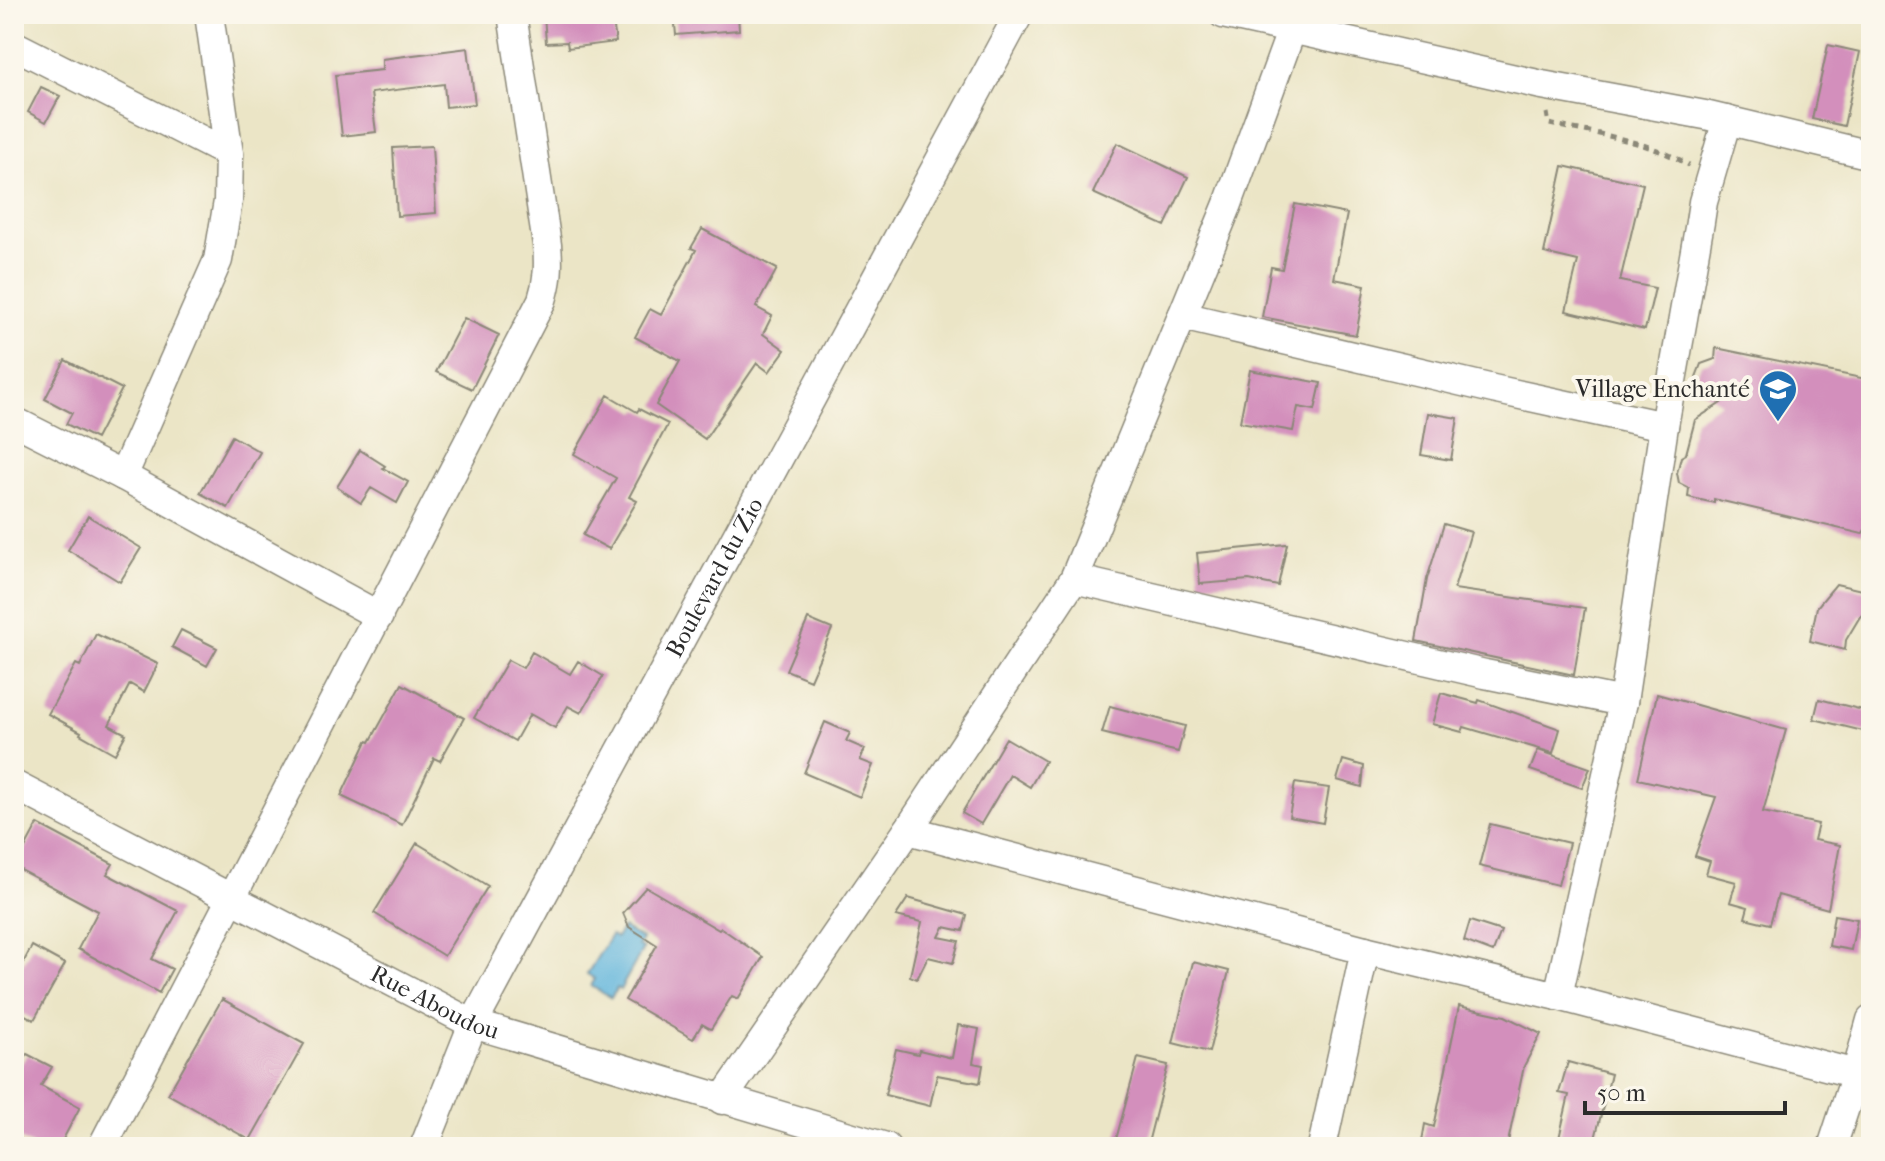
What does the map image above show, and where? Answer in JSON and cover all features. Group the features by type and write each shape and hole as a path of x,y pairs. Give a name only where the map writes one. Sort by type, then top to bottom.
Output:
{"street":[{"path":"123,476 218,260 228,201 229,154 209,14"},
{"path":"102,1147 542,300 549,269 547,245 512,14"},
{"name":"Boulevard du Zio","path":"424,1147 473,1024 1019,14"},
{"path":"1223,14 1294,22 1542,85 1727,120 1871,155"},
{"path":"722,1100 908,830 1074,579 1228,204 1294,22"},
{"path":"14,45 229,154"},
{"path":"1558,996 1623,702 1664,426 1703,202 1727,120"},
{"path":"1182,316 1664,426"},
{"path":"14,421 123,476 379,616"},
{"path":"1074,579 1485,674 1623,702"},
{"name":"Rue Aboudou","path":"14,785 473,1024 886,1147"},
{"path":"908,830 1856,1074"},
{"path":"1322,1147 1365,950"},
{"path":"1832,1147 1871,1020"}],"path":[{"path":"1549,124 1621,138 1668,153 1693,167 1703,202"}],"water":[{"path":"623,928 642,939 638,946 643,949 620,990 617,988 611,998 591,986 595,979 587,974 611,935 616,938"}],"building":[{"path":"544,14 612,14 616,42 568,48 567,42 546,43"},
{"path":"674,14 738,14 739,30 676,35"},
{"path":"1828,45 1860,52 1844,126 1812,119"},
{"path":"468,48 475,104 446,107 444,84 371,93 376,132 342,136 335,75 382,70 382,59"},
{"path":"41,87 60,96 46,122 28,112"},
{"path":"1117,143 1188,177 1165,226 1093,193"},
{"path":"432,146 436,213 397,216 393,148"},
{"path":"1563,166 1643,184 1620,281 1655,288 1645,330 1566,311 1578,261 1544,253"},
{"path":"1295,204 1347,214 1334,279 1365,285 1356,335 1262,317 1271,267 1282,269"},
{"path":"702,229 777,269 756,307 772,316 763,334 785,350 769,372 757,363 705,439 656,405 680,361 635,337 650,309 661,315 696,250 691,248"},
{"path":"464,318 499,335 472,389 436,372"},
{"name":"Village Enchanté","path":"1716,348 1871,380 1871,522 1862,534 1714,499 1714,503 1688,497 1689,488 1679,483 1677,473 1681,457 1686,454 1695,420 1721,403 1699,389 1696,377 1701,364 1715,359"},
{"path":"65,360 122,389 96,439 66,424 72,413 45,399"},
{"path":"1250,370 1321,383 1315,410 1298,407 1293,431 1240,422"},
{"path":"608,395 637,412 639,409 668,424 629,497 637,501 609,549 583,535 616,478 574,454"},
{"path":"1428,413 1458,418 1451,460 1421,455"},
{"path":"232,436 260,452 228,508 200,493"},
{"path":"360,450 408,482 397,503 371,488 361,503 337,487"},
{"path":"88,516 141,548 120,582 68,550"},
{"path":"1444,524 1471,532 1454,589 1585,608 1574,675 1416,641 1427,579"},
{"path":"1287,544 1278,586 1249,580 1200,584 1197,553"},
{"path":"1836,584 1866,591 1871,608 1871,618 1861,615 1846,640 1845,650 1810,641 1817,607"},
{"path":"808,619 832,629 810,680 786,670"},
{"path":"181,630 217,648 207,666 172,647"},
{"path":"96,634 158,664 144,692 130,684 109,725 126,734 115,754 48,714 76,664 80,666"},
{"path":"532,652 570,674 578,661 603,676 581,713 568,706 555,728 530,714 515,741 474,718 508,660 523,668"},
{"path":"402,684 464,718 440,761 434,758 402,825 341,796 367,741 370,742"},
{"path":"1441,693 1478,703 1479,700 1560,729 1553,753 1464,727 1462,732 1432,724"},
{"path":"1657,694 1786,730 1763,812 1818,824 1814,840 1840,845 1828,909 1778,895 1770,924 1745,918 1748,907 1730,902 1736,882 1706,874 1710,861 1695,856 1716,797 1638,779"},
{"path":"1819,699 1871,712 1871,733 1814,719"},
{"path":"1110,706 1185,726 1178,752 1102,733"},
{"path":"825,722 850,733 846,741 865,749 860,760 873,765 860,797 804,773"},
{"path":"1006,738 1045,761 1030,787 1010,775 981,824 962,813"},
{"path":"1538,750 1590,768 1582,788 1530,770"},
{"path":"1343,760 1364,766 1362,787 1337,780"},
{"path":"1295,783 1329,788 1323,823 1289,817"},
{"path":"38,824 113,864 107,874 178,911 152,959 172,969 159,993 78,949 98,911 15,867"},
{"path":"1490,824 1569,843 1558,885 1479,866"},
{"path":"417,843 488,886 444,956 374,913"},
{"path":"646,887 719,930 721,928 763,957 738,999 732,996 711,1029 702,1024 693,1039 625,1000 657,945 629,927 623,913"},
{"path":"908,898 967,915 963,931 944,927 939,937 959,941 953,963 928,957 917,979 910,976 922,922 896,916"},
{"path":"1834,915 1857,919 1851,950 1829,946"},
{"path":"1470,921 1501,931 1493,952 1464,941"},
{"path":"32,946 65,964 34,1020 14,1009 14,980"},
{"path":"1193,962 1229,971 1209,1052 1173,1043"},
{"path":"222,999 304,1044 250,1140 168,1094"},
{"path":"1459,1006 1505,1016 1541,1034 1524,1066 1507,1147 1421,1147 1425,1124 1434,1127"},
{"path":"958,1025 979,1029 973,1063 983,1065 980,1083 937,1075 930,1106 885,1095 896,1049 918,1054 919,1050 952,1058"},
{"path":"27,1054 52,1067 41,1086 80,1107 59,1147 35,1147 14,1136 14,1077"},
{"path":"1138,1058 1168,1065 1147,1147 1114,1147"},
{"path":"1568,1062 1611,1074 1593,1147 1557,1147 1569,1095 1559,1093"}],"place":[{"name":"Village Enchanté","path":"1778,423"}]}
